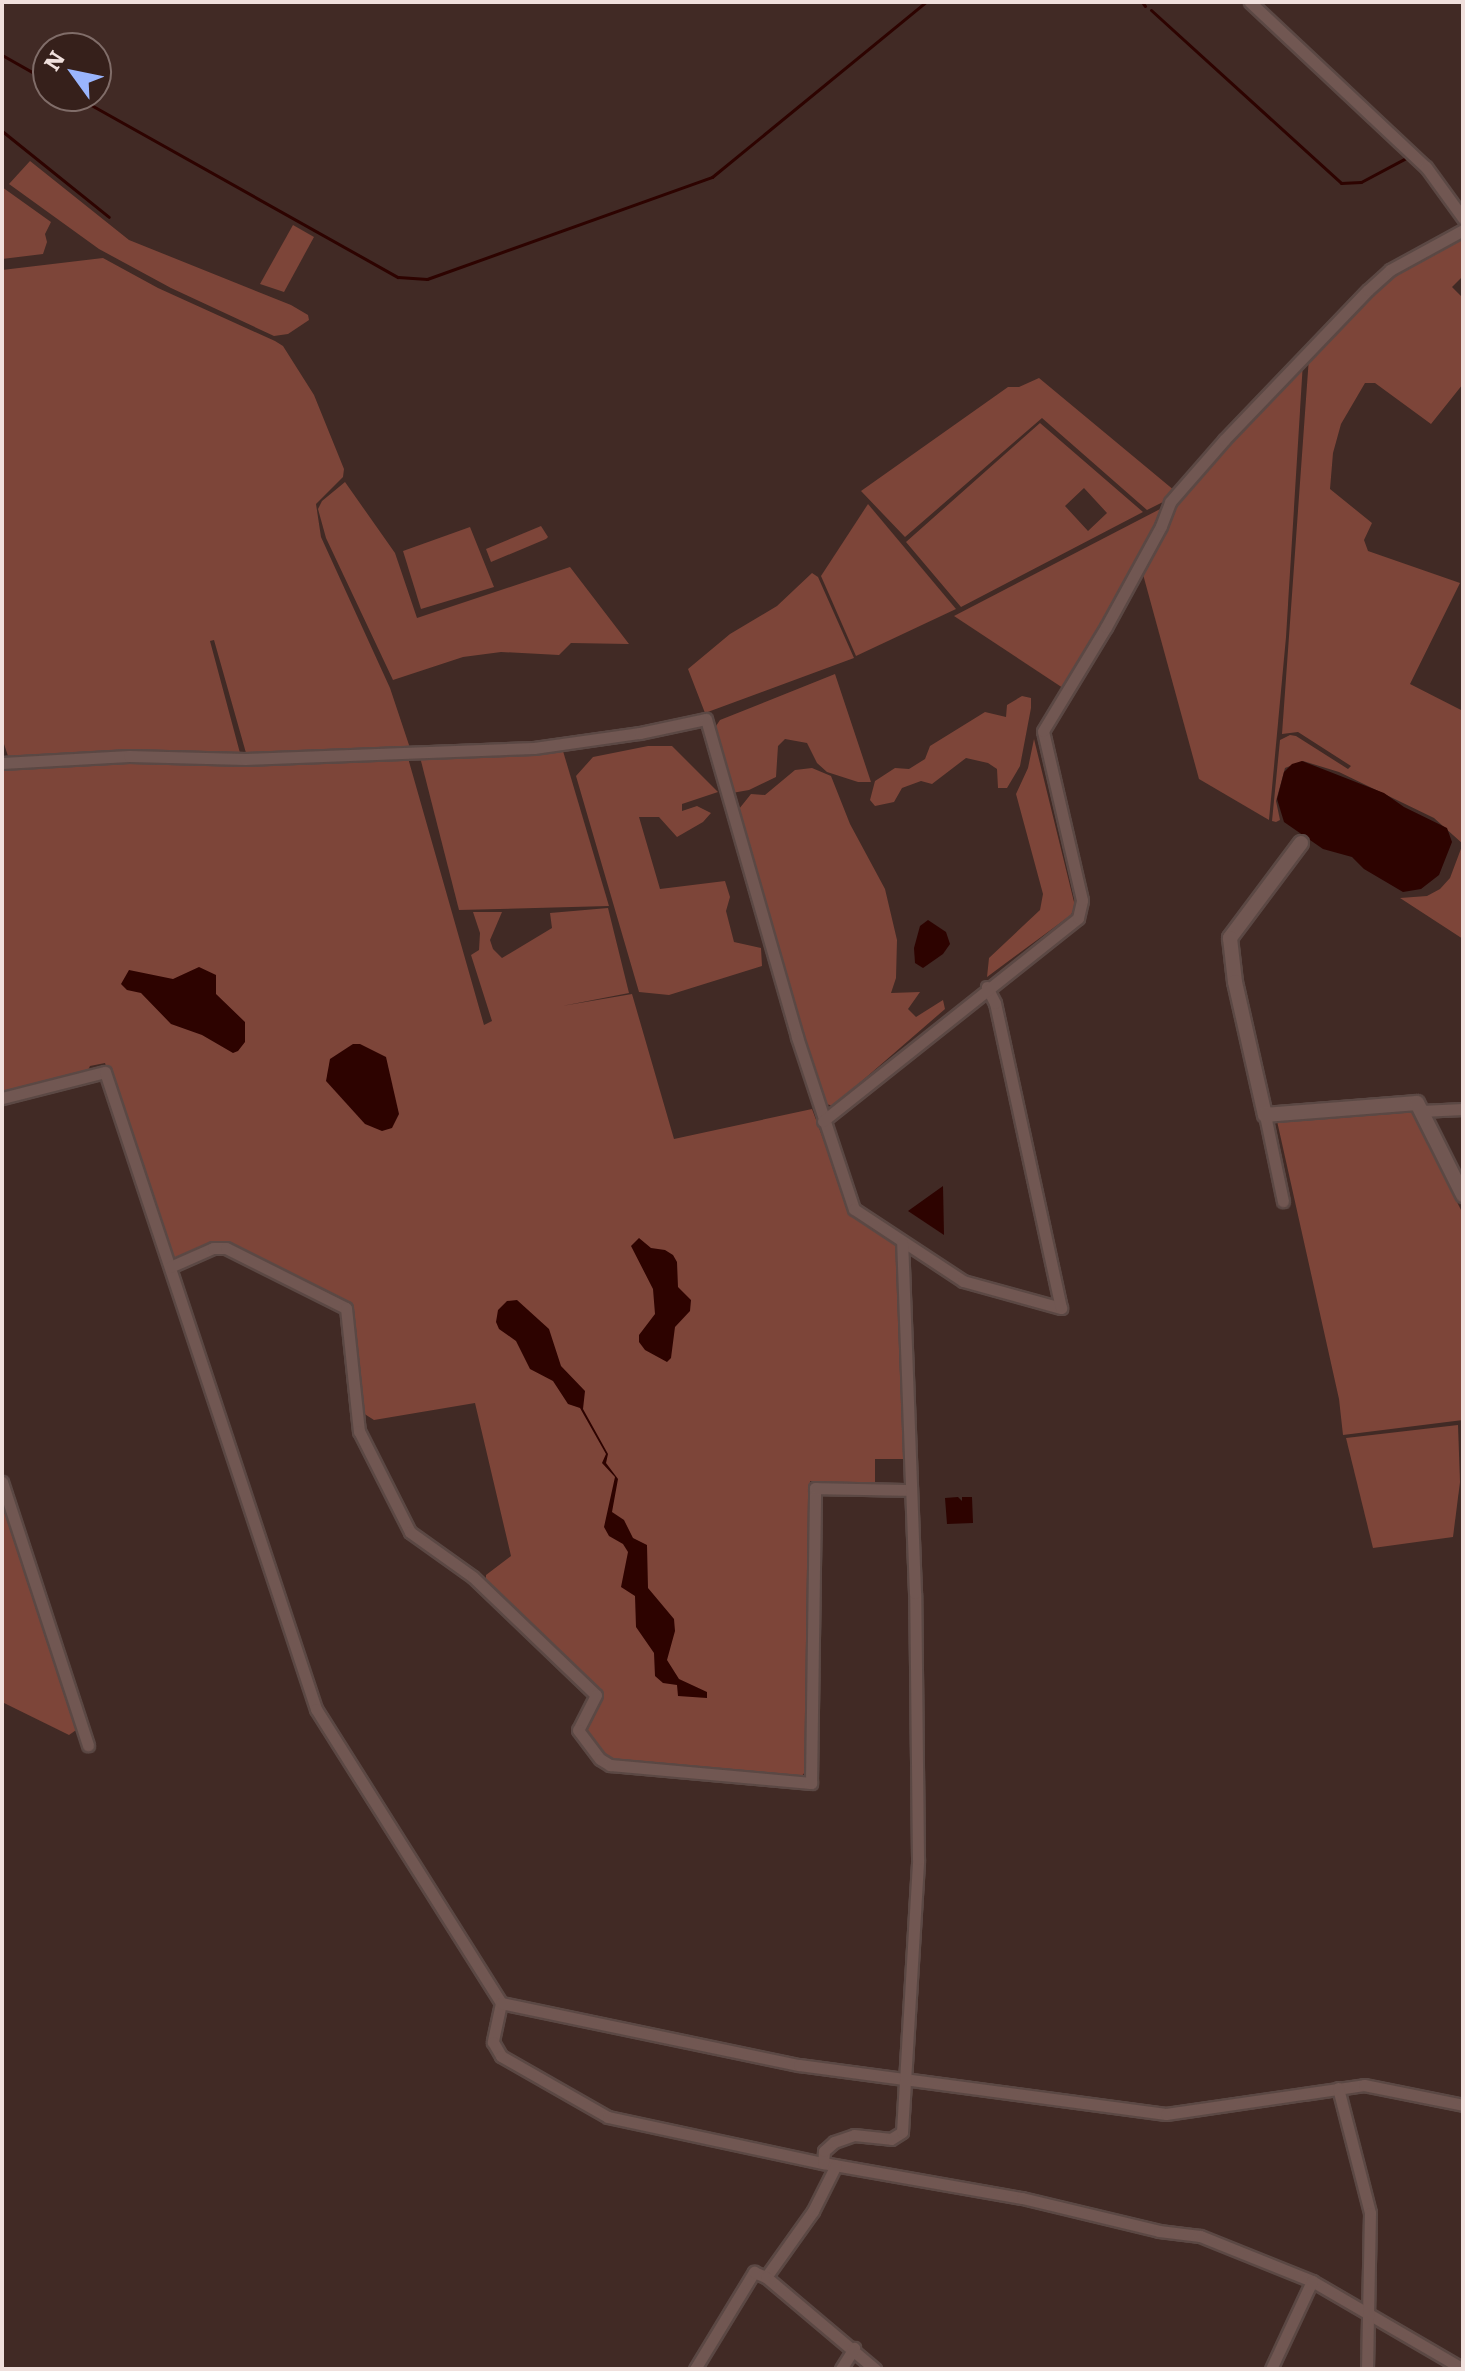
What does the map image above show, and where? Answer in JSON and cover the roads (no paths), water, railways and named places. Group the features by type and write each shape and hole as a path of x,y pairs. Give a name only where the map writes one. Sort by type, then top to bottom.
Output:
{"street":[{"path":"1250,2 1426,167 1463,218"},
{"path":"823,1121 987,987 1071,927 1083,909 1043,731 1106,627 1161,526 1170,502 1224,440 1368,290 1390,270 1463,230"},
{"path":"2,763 129,756 245,759 534,748 640,733 706,719 823,1121 854,1209 902,1243 973,1286 1061,1308 995,1003 987,987"},
{"path":"1283,1201 1235,982 1230,938 1301,843"},
{"path":"2,1098 105,1072 318,1714 501,2003 493,2042 501,2056 608,2117 823,2163 1022,2198 1159,2231 1200,2236 1312,2281 1463,2369"},
{"path":"1265,1115 1417,1103 1463,1195"},
{"path":"1421,1111 1463,1109"},
{"path":"823,2163 824,2151 834,2142 854,2135 891,2139 902,2132 918,1859 911,1490 902,1243"},
{"path":"170,1267 213,1248 226,1248 346,1308 359,1431 410,1532 473,1577 596,1695 578,1730 600,1759 610,1765 811,1783 815,1488 911,1490"},
{"path":"2,1482 88,1745"},
{"path":"501,2003 799,2065 1166,2114 1364,2085 1463,2105"},
{"path":"1338,2088 1370,2213 1367,2369"},
{"path":"766,2277 813,2211 836,2165"},
{"path":"695,2369 754,2272 766,2277 854,2348 875,2369"},
{"path":"1271,2369 1312,2281"},
{"path":"841,2369 854,2348"}],"waterway":[{"path":"104,112 398,277 427,279 712,177 926,2"},
{"path":"1142,2 1145,6"},
{"path":"1151,10 1341,183 1361,182 1410,156"},
{"path":"2,55 32,72"},
{"path":"2,131 109,217"}]}
